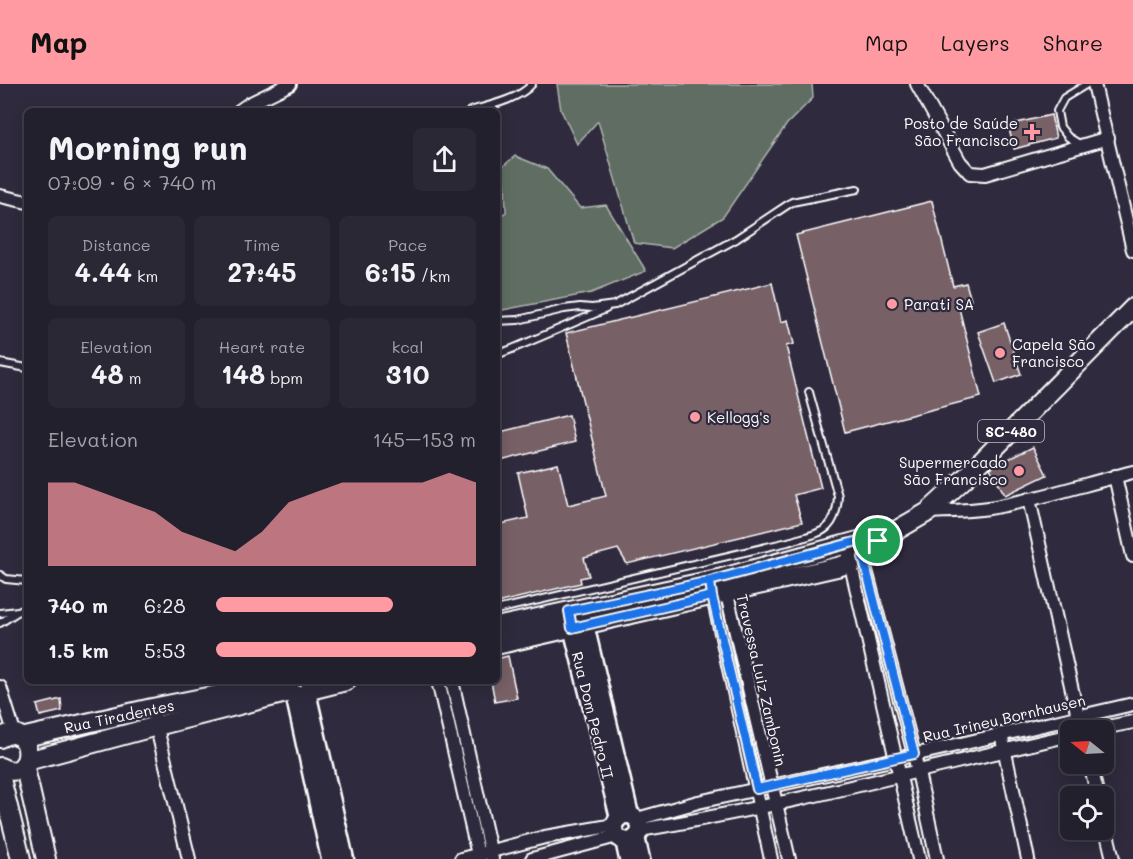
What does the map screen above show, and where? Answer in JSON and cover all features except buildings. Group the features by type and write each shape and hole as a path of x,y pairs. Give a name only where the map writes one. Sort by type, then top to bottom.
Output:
{"main road":[{"name":"SC-480","path":"854,551 878,541 928,512 964,479 1133,308"},
{"path":"500,644 577,618 718,586 854,551"},
{"path":"500,627 577,618"},
{"name":"Rua Tiradentes","path":"12,737 155,717 322,684"},
{"name":"Rua Tiradentes","path":"0,767 14,770 25,762 68,750 155,717"},
{"path":"61,729 68,750"},
{"path":"12,737 26,743 28,748 25,762 46,859"},
{"path":"0,775 5,811 21,859"}],"street":[{"path":"243,108 290,84"},
{"path":"917,84 960,162 970,173 985,174 1108,138"},
{"path":"1094,84 1133,250"},
{"path":"0,196 24,201"},
{"path":"928,512 977,510 1029,500 1133,472"},
{"path":"1115,477 1133,556"},
{"path":"1029,500 1078,720"},
{"path":"854,551 914,754 937,859"},
{"path":"854,551 882,701 919,859"},
{"name":"Travessa Luiz Zambonin","path":"718,586 742,661 789,859"},
{"name":"Travessa Luiz Zambonin","path":"718,586 727,664 771,859"},
{"name":"Rua Dom Pedro II","path":"577,618 627,828 640,859"},
{"path":"727,664 742,661"},
{"path":"439,684 479,857"},
{"path":"453,684 492,855"},
{"path":"0,687 12,737"},
{"path":"298,687 322,790 345,859"},
{"path":"882,701 898,696"},
{"name":"Rua Irineu Bornhausen","path":"532,859 698,802 1133,704"},
{"path":"446,717 458,712"},
{"path":"155,717 189,859"},
{"path":"1114,726 1133,722"},
{"path":"1001,734 1028,859"},
{"name":"Rua Irineu Bornhausen","path":"461,859 492,855 545,837 702,820 777,805 1060,738"},
{"path":"823,774 827,793"},
{"path":"322,790 330,859"},
{"path":"698,802 702,820"},
{"name":"Rua Dom Pedro II","path":"627,828 628,859"},
{"path":"545,837 549,855"},
{"path":"1108,840 1113,859"}],"lane":[{"path":"480,108 527,91 532,84"},
{"path":"1081,146 1068,137 1060,127 1057,111 1064,98 1087,84"},
{"path":"500,354 615,305 736,239 792,202 857,189"},
{"path":"500,321 518,320 564,309 615,305"},
{"path":"0,363 24,367"},
{"path":"500,609 788,542 822,531 832,523 837,512 838,496 809,392"},
{"path":"0,576 24,581"},
{"path":"0,613 24,611"},
{"path":"0,623 18,612"}],"green space":[{"path":"557,84 812,84 813,98 787,124 723,217 672,248 634,243 598,121 577,144 561,110"},
{"path":"515,156 547,169 580,208 606,205 646,271 591,293 500,310 500,216 506,212 505,184 501,168"}],"place":[{"name":"Posto de Saúde São Francisco","path":"1032,132"},
{"name":"Parati SA","path":"892,304"},
{"name":"Capela São Francisco","path":"1000,353"},
{"name":"Kellogg's","path":"695,417"},
{"name":"Supermercado São Francisco","path":"1019,471"}],"route":[{"path":"878,541 858,541 710,581 712,596 572,628 569,611 710,581 757,789 914,754 863,557 878,541"}]}
